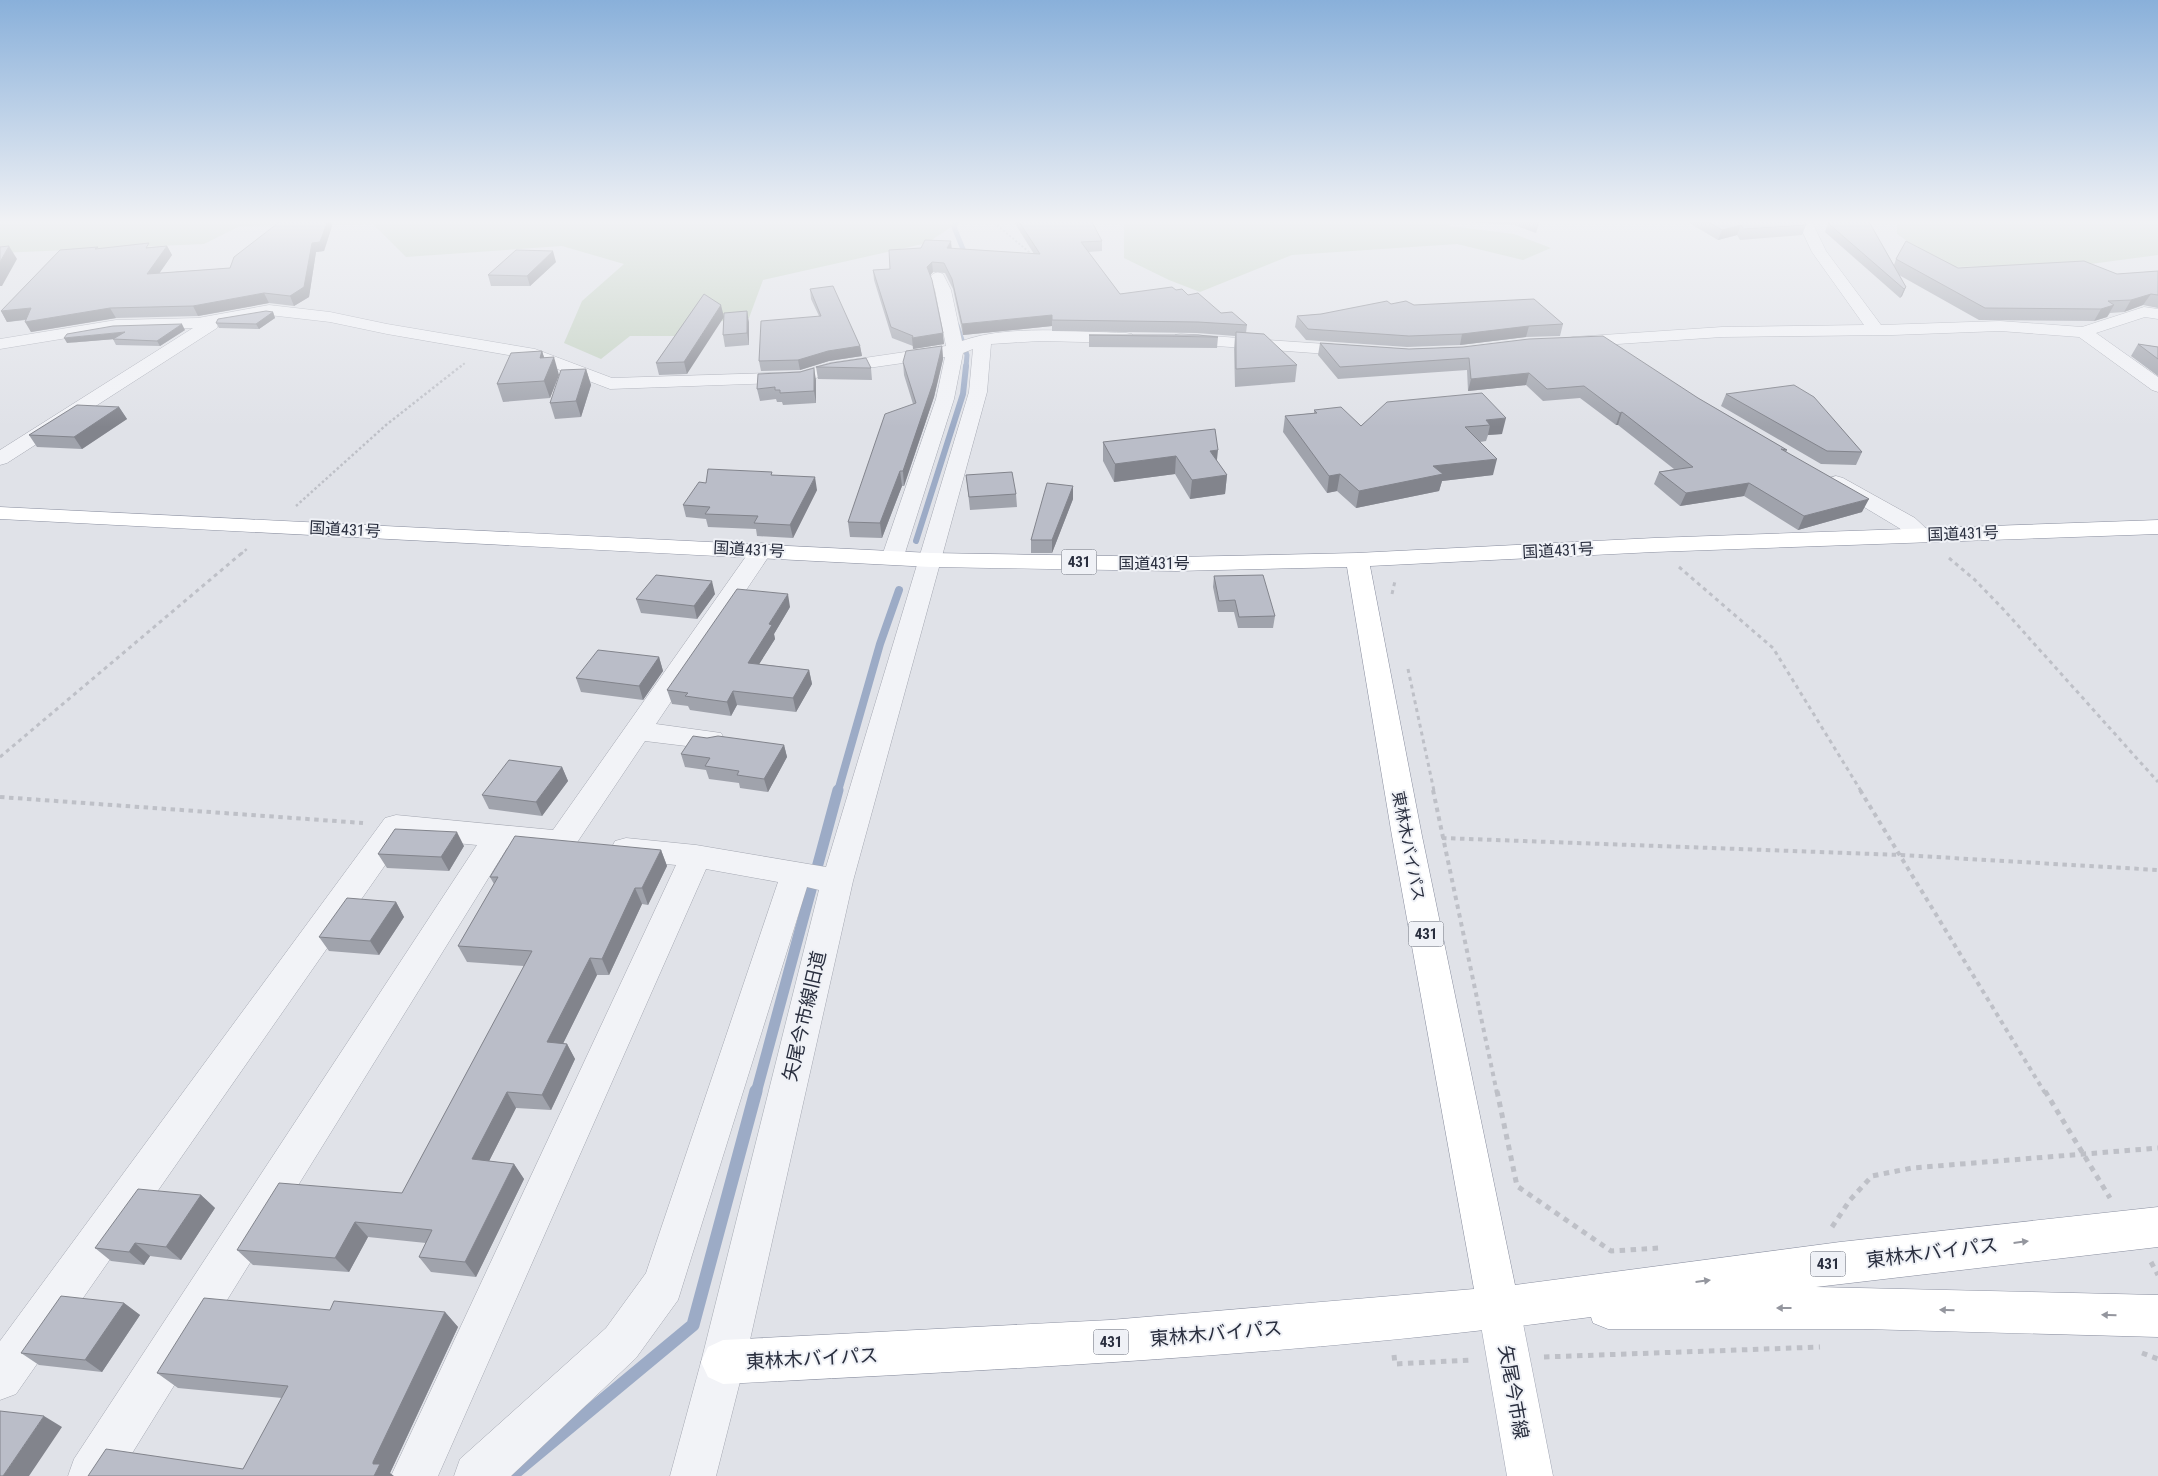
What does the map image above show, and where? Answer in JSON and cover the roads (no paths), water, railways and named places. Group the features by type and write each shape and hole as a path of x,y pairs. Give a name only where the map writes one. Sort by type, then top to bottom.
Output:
{"main road":[{"name":"国道431号","path":"0,513 893,556 931,560 1176,564 1357,560 1654,545 2158,527"},
{"name":"東林木バイパス","path":"1357,560 1407,836 1499,1308"},
{"name":"東林木バイパス","path":"723,1362 1110,1342 1499,1308 1840,1263 2144,1228"},
{"name":"東林木バイパス","path":"1499,1308 1864,1308 2158,1316"},
{"name":"矢尾今市線","path":"1499,1308 1530,1476"}],"street":[{"path":"893,556 944,399 955,350 943,289"},
{"path":"1846,289 1876,330"},
{"path":"0,344 116,325 198,323 269,310 330,317 387,330 535,354 610,384 802,377 830,368 955,350 982,339 1040,336 1138,338"},
{"path":"1555,343 1722,332 2000,326 2083,332 2144,312 2158,314"},
{"path":"0,459 223,317"},
{"path":"2083,332 2158,386"},
{"name":"矢尾今市線旧道","path":"693,1476 723,1362 837,881 978,392 982,339"},
{"path":"1167,339 1370,352"},
{"path":"1604,341 1628,357"},
{"path":"1821,474 1907,522 1922,535"},
{"path":"584,845 638,731 762,550"},
{"path":"638,731 711,740"},
{"path":"0,1378 396,826 696,856 837,881"},
{"path":"91,1476 499,836"},
{"path":"414,1476 696,856"},
{"path":"477,1476 621,1343 663,1285 796,874"}],"waterway":[{"path":"957,325 967,355 966,367"},
{"path":"916,541 963,394 966,366"},
{"path":"838,791 880,644 899,590"},
{"path":"756,1093 838,790"},
{"path":"511,1476 693,1325 756,1091"}]}
